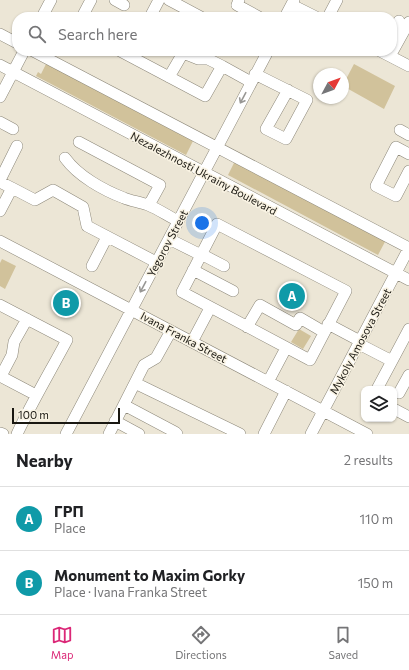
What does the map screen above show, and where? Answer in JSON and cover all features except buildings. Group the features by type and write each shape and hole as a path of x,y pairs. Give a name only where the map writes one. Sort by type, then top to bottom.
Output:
{"street":[{"path":"45,12 51,0"},
{"path":"85,12 91,0"},
{"path":"153,12 159,0"},
{"path":"239,0 237,5 244,12"},
{"path":"331,12 337,0"},
{"path":"172,1 192,12"},
{"path":"288,12 293,2 308,12"},
{"path":"401,35 404,21"},
{"path":"0,34 12,40"},
{"path":"0,97 22,56"},
{"path":"43,56 409,248"},
{"path":"134,56 169,77 206,96 222,66"},
{"path":"169,77 176,59 180,56"},
{"path":"190,56 198,59 208,59 222,66 288,90"},
{"name":"Yegorov Street","path":"66,434 264,56"},
{"path":"390,56 409,66"},
{"name":"Nezalezhnosti Ukrainy Boulevard","path":"0,64 409,280"},
{"path":"0,122 13,129"},
{"path":"79,142 160,185 149,205"},
{"path":"17,146 0,181 35,200 53,190 83,207 87,226 156,262"},
{"path":"409,154 396,147 376,186 396,196 409,171"},
{"path":"65,158 71,166 84,177 110,192 125,199 149,205 178,221"},
{"path":"1,207 12,188"},
{"path":"218,224 346,291 310,360 182,292 194,270 218,224"},
{"path":"92,266 107,237"},
{"path":"169,238 224,266"},
{"name":"Ivana Franka Street","path":"0,241 324,411 363,433"},
{"name":"Mykoly Amosova Street","path":"312,434 409,248"},
{"path":"194,270 233,291"},
{"path":"0,305 67,340 16,434"},
{"path":"247,327 260,305 296,325 300,318 360,342 392,361"},
{"path":"192,342 210,308"},
{"path":"26,319 14,342 12,355 0,376 36,395"},
{"path":"380,386 392,361 405,348 409,329"},
{"path":"109,434 144,365 156,358 171,331"},
{"path":"268,382 286,348"},
{"path":"399,393 409,374"},
{"path":"136,383 240,434"},
{"path":"264,434 286,391"},
{"path":"124,405 175,432 176,434"},
{"path":"397,411 409,417"},
{"path":"115,421 139,434"}],"shaded area":[{"path":"46,64 195,137 186,155 36,76 38,72 41,74"},
{"path":"354,64 395,86 384,109 349,89 349,74"},
{"path":"236,159 387,238 378,255 228,175"},
{"path":"2,259 16,266 5,289 0,286 0,263"},
{"path":"299,329 311,336 303,349 291,342"}],"place":[{"name":"ГРП","path":"292,296"},
{"name":"Monument to Maxim Gorky","path":"66,303"}]}
